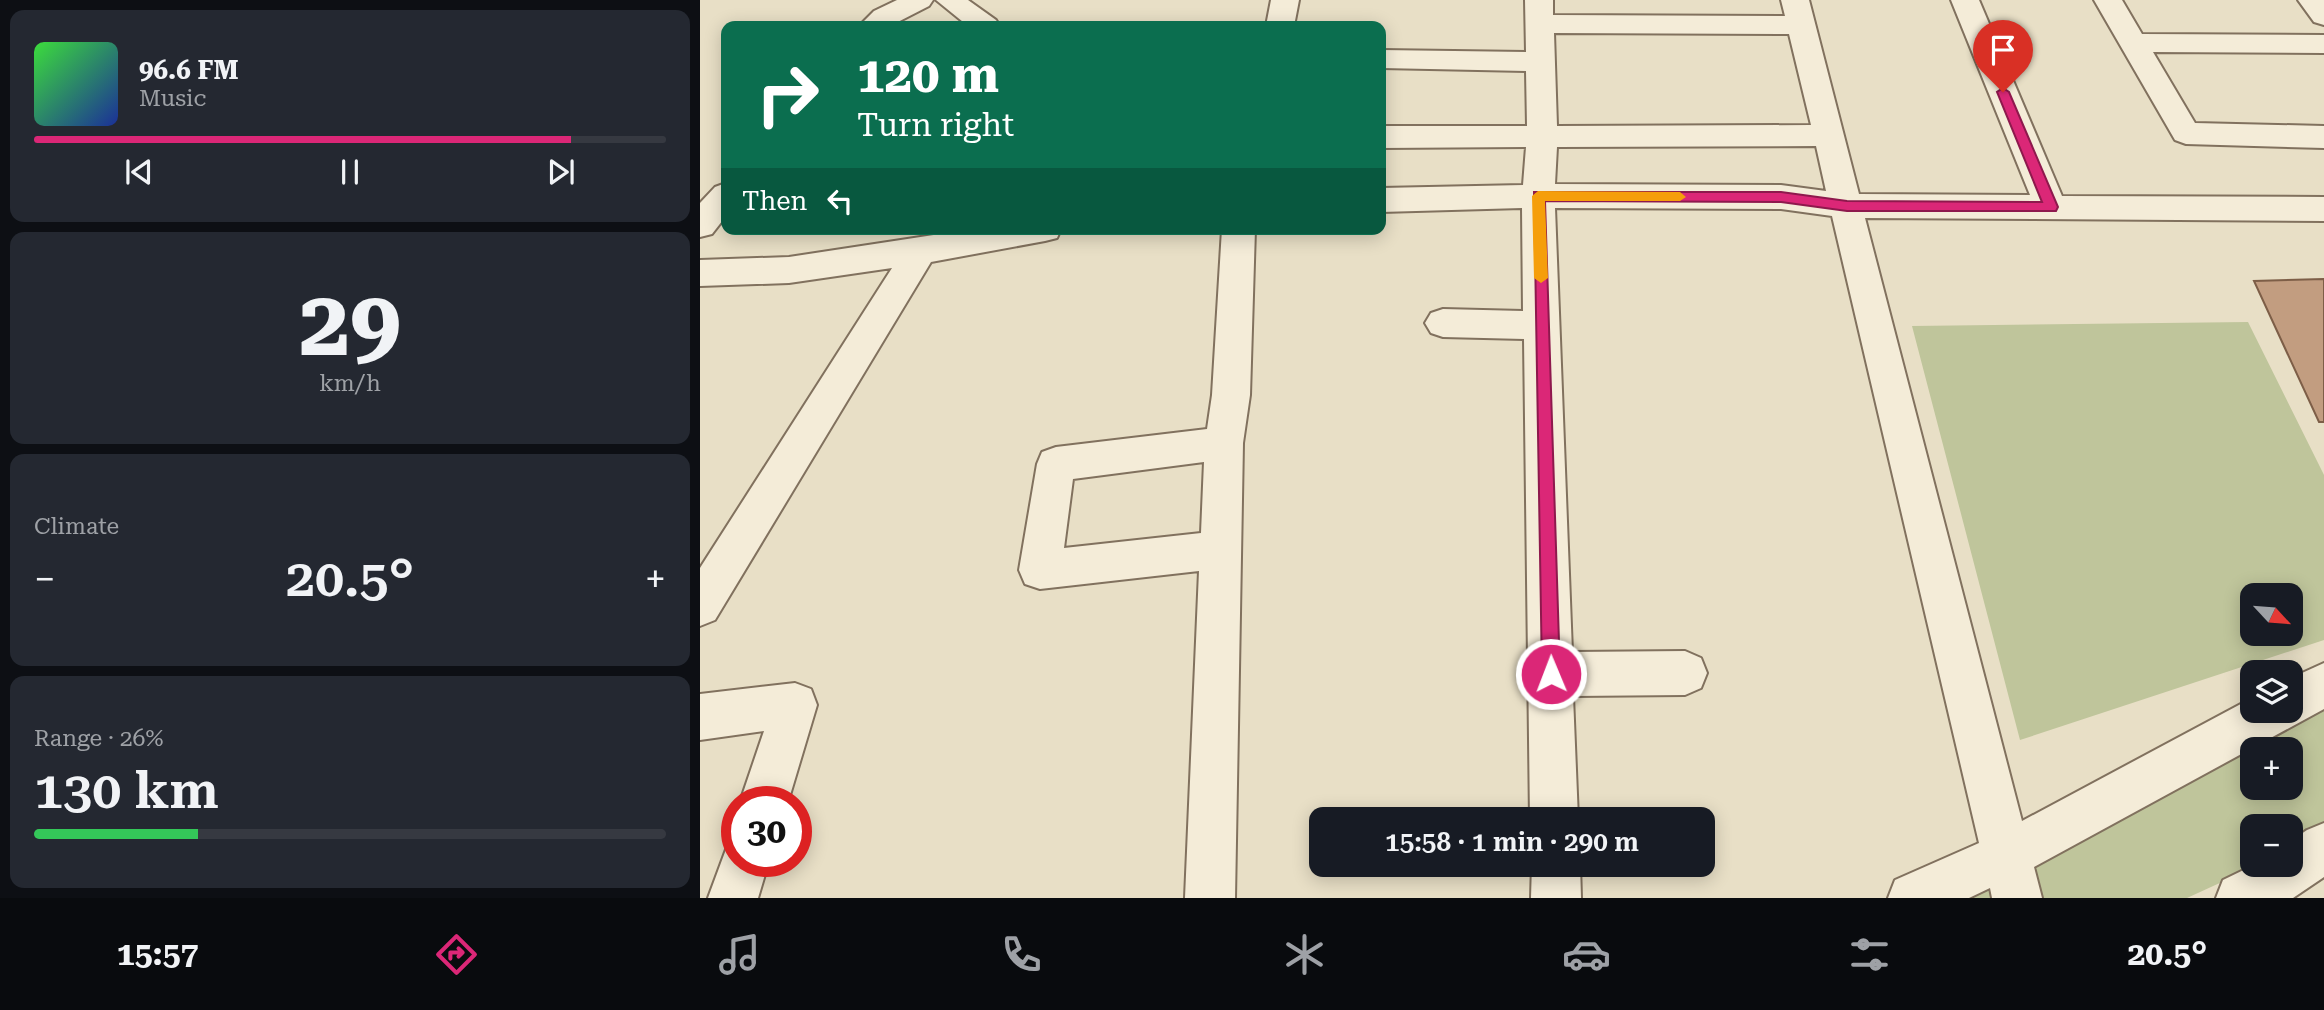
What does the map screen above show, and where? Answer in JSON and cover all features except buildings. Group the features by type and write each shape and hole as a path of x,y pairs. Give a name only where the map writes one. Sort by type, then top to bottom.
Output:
{"street":[{"path":"879,21 919,0"},
{"path":"950,0 979,21"},
{"path":"1281,21 1285,0"},
{"path":"1965,0 2051,207"},
{"path":"2108,0 2186,133 2324,137"},
{"path":"2312,0 2324,16"},
{"path":"1554,807 1538,196 1542,135 1539,12 1798,13 2012,877"},
{"path":"2133,43 2324,44"},
{"path":"1386,59 1541,62"},
{"path":"1386,137 1829,135"},
{"path":"1386,200 1538,196 1781,197 1847,206 2324,209"},
{"path":"700,273 789,270 1011,235"},
{"path":"1210,898 1224,443 1231,395 1240,235"},
{"path":"700,606 920,251"},
{"path":"1443,323 1542,325"},
{"path":"1221,550 1040,570 1056,464 1224,443"},
{"path":"1551,674 1685,673"},
{"path":"2303,696 2324,685"},
{"path":"700,716 795,705 769,786"},
{"path":"1913,898 2012,877 2255,723"},
{"path":"2241,898 2281,878 2324,847"},
{"path":"733,898 740,877"},
{"path":"1556,877 1556,898"}],"green space":[{"path":"2248,322 2324,475 2324,640 2263,660 2240,660 2240,668 2020,740 1912,326"},
{"path":"2324,702 2324,821 2303,836 2303,814 2240,814 2240,874 2187,898 1920,898 2240,743 2240,800 2303,800 2303,737 2252,737 2281,723 2303,723 2303,712"}],"slow traffic":[{"path":"1541,278 1538,196 1680,197"}],"route":[{"path":"1551,674 1538,196 1781,197 1847,206 2051,207 2003,92"}]}
